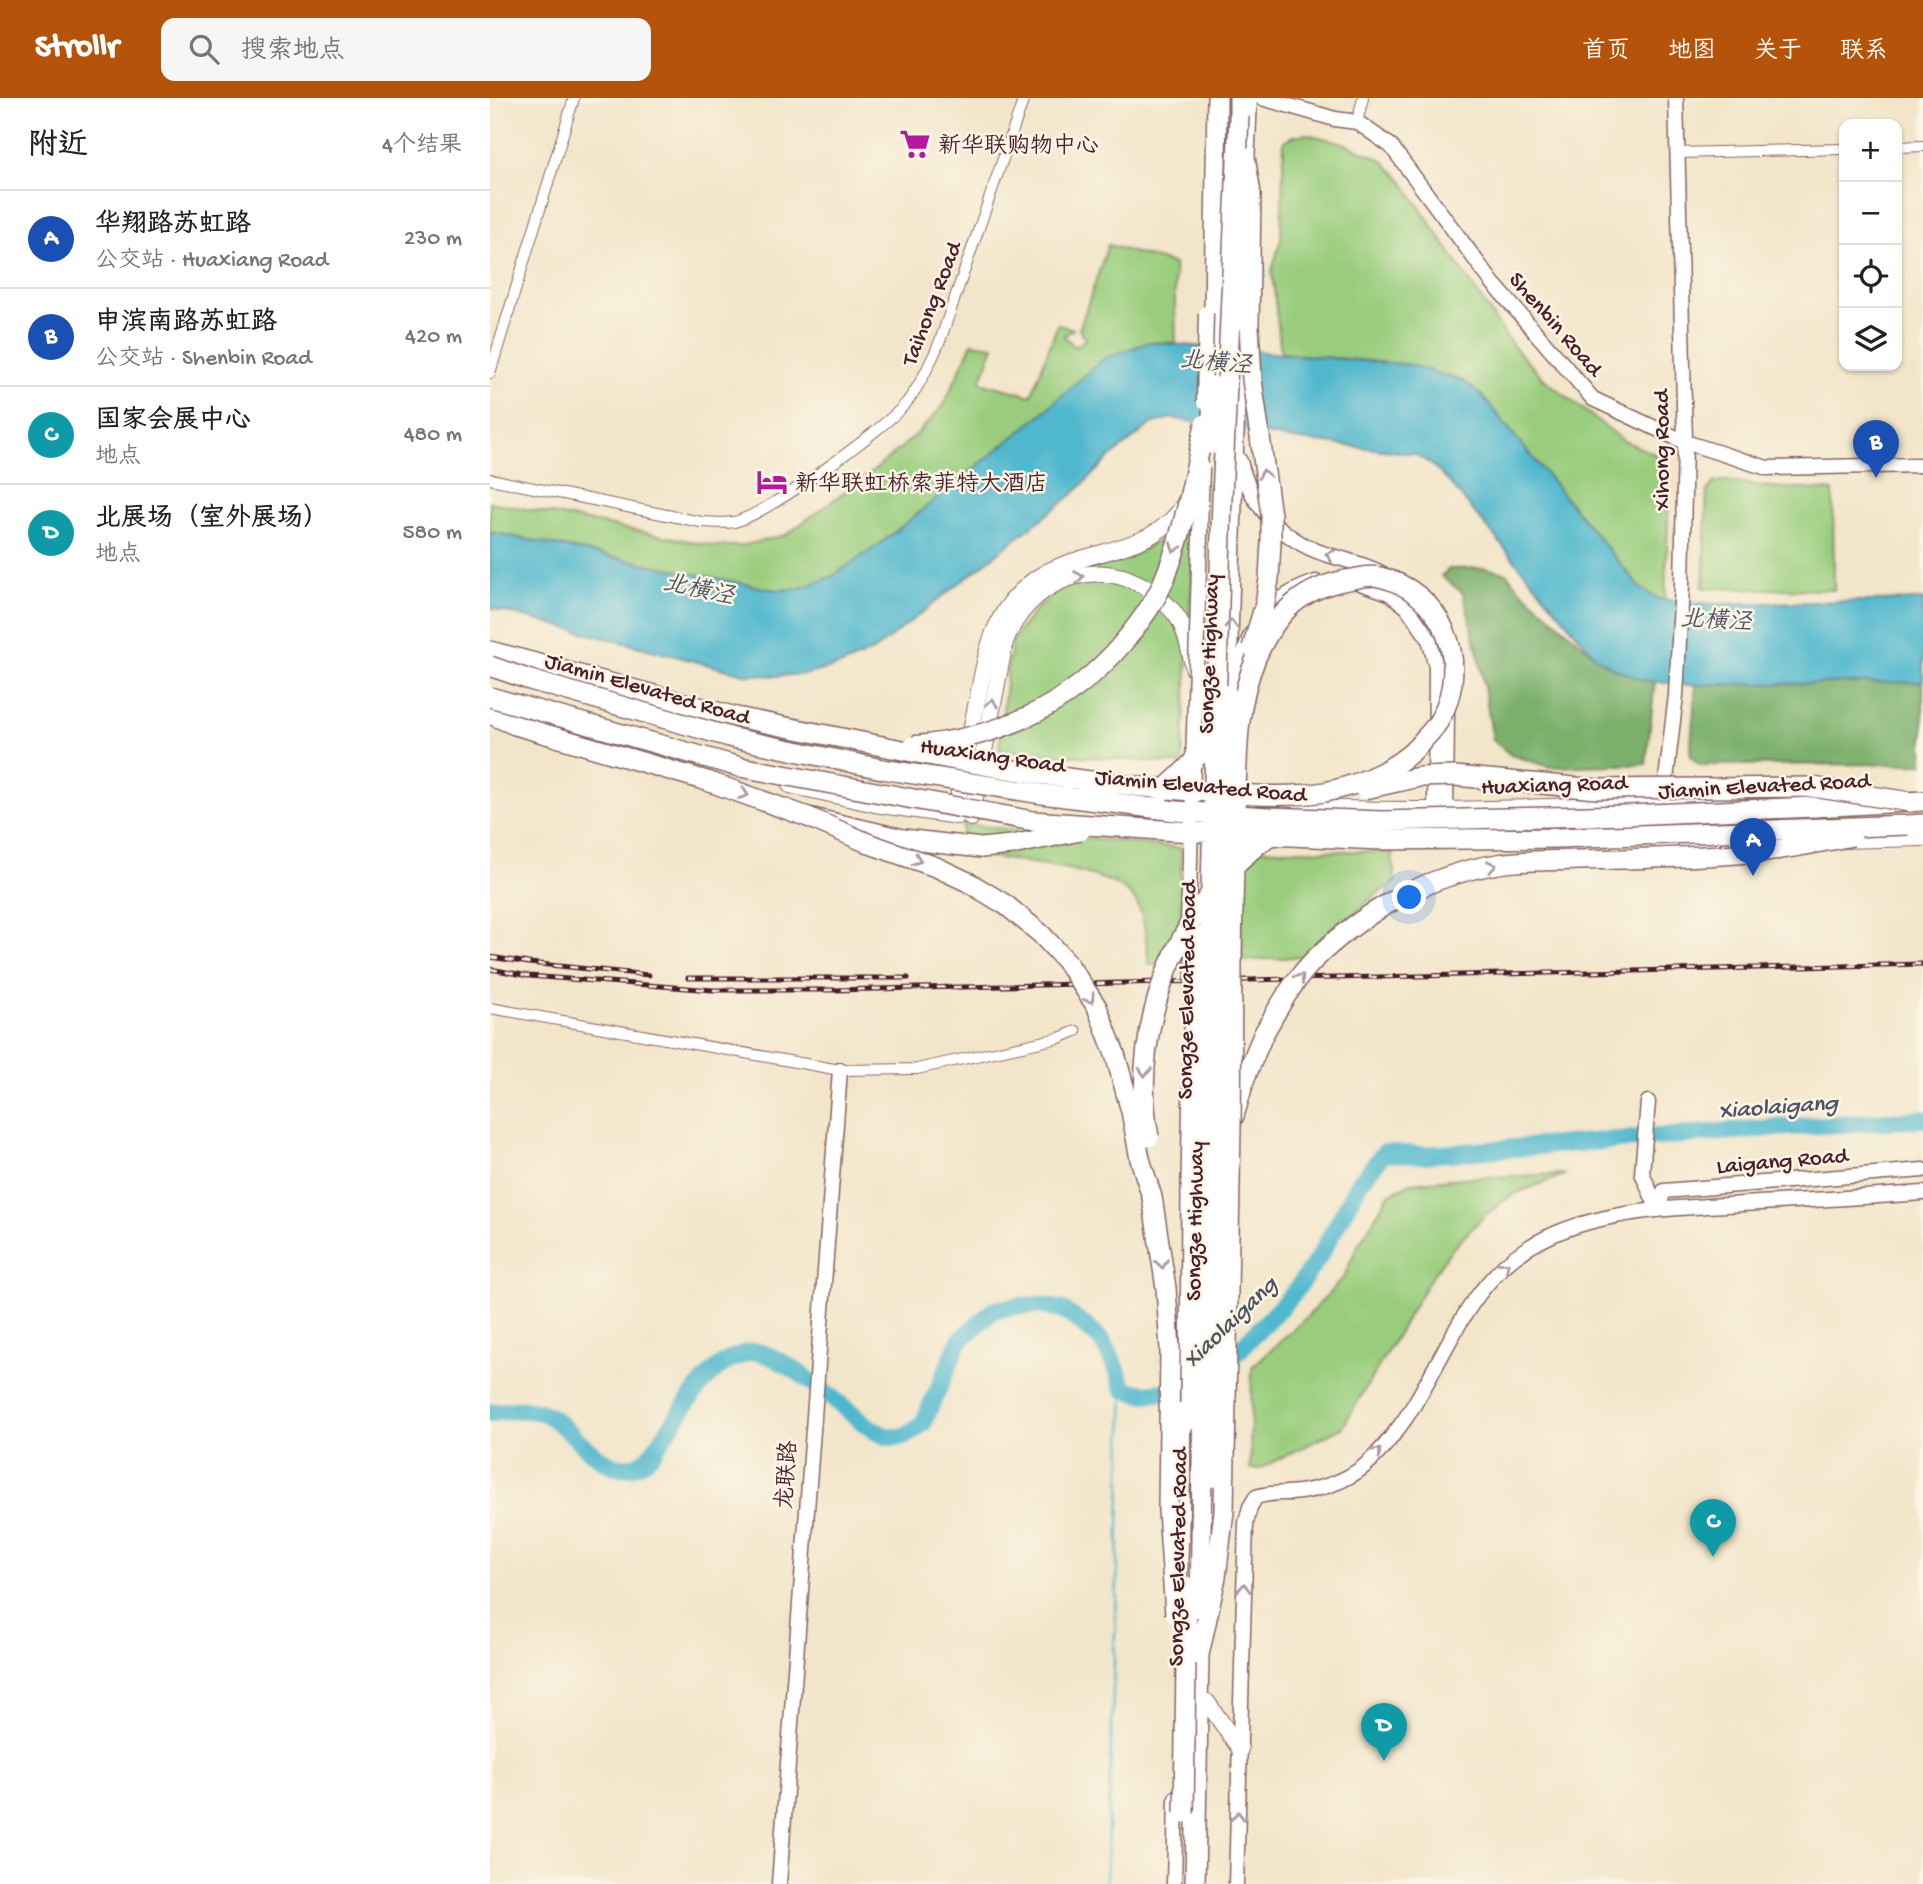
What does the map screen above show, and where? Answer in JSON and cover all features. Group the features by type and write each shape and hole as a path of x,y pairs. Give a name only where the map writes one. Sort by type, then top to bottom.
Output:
{"highway":[{"name":"Songze Elevated Road","path":"1183,1884 1190,1498 1192,1138 1213,386 1217,98"},
{"name":"Songze Elevated Road","path":"1195,1884 1209,959 1222,512 1239,107"},
{"path":"807,817 939,844 981,848 1012,845 1104,826 1159,793 1206,748 1237,687 1248,657 1265,604 1270,566 1271,514 1256,424 1249,339 1251,194 1239,107"},
{"path":"892,748 940,744 998,730 1059,701 1110,659 1136,627 1161,587 1177,544 1213,386"},
{"path":"490,651 736,717 892,748 1089,781 1180,791 1230,793 1242,794 1254,795 1325,792 1363,781 1391,767 1420,745 1441,718 1452,689 1453,660 1445,626 1427,602 1402,585 1374,575 1338,581 1309,591 1287,609 1268,634 1254,662 1245,695 1237,739 1236,780 1236,794 1232,945 1224,1511 1216,1577 1199,1655"},
{"name":"Jiamin Elevated Road","path":"490,666 733,738 882,769 1042,794 1176,811 1384,821 1627,815 1919,798"},
{"name":"Jiamin Elevated Road","path":"490,697 740,767 1033,821 1176,831 1381,840 1570,837 1915,825"},
{"path":"490,714 514,725 707,781 807,817 968,882 1006,905 1041,934 1097,1007 1115,1054 1131,1111 1140,1159 1152,1197 1166,1288 1170,1349 1168,1510 1184,1813"},
{"path":"1152,1197 1155,1169 1144,1113 1148,1036 1156,1004 1173,959 1209,895 1240,861 1270,836 1316,807 1348,794 1382,785 1419,777 1455,776 1597,789 1813,787 1919,798"},
{"path":"1231,1127 1245,1078 1263,1035 1285,997 1316,958 1351,929 1381,907 1420,887 1460,873 1499,864 1780,851 1915,825"}],"main road":[{"name":"Songze Highway","path":"1174,1884 1182,1475 1182,1177 1211,98"},
{"name":"Songze Highway","path":"1204,1884 1219,960 1240,316 1250,98"},
{"name":"Shenbin Road","path":"1262,98 1335,119 1357,122 1391,146 1492,282 1593,399 1685,442 1767,468 1923,466"},
{"name":"Xihong Road","path":"1664,802 1676,695 1685,442 1676,98"},
{"path":"1236,439 1245,480 1260,506 1278,528 1299,543 1323,554 1379,571 1416,596 1423,615"},
{"path":"963,817 962,774 990,646 1005,612 1039,576 1139,541 1157,532 1185,504 1202,468"},
{"path":"963,817 979,777 1005,642 1011,625 1039,593 1057,582 1080,575 1100,574 1126,578 1143,586 1164,601 1178,618 1195,673"},
{"path":"1229,692 1254,625 1277,601 1296,588 1337,578 1366,584 1389,593 1438,625 1447,665 1440,843"},
{"name":"Huaxiang Road","path":"490,657 531,673 722,729 979,777 1063,788 1286,808 1441,810 1664,802 1919,798"},
{"path":"490,705 701,766 876,804 963,817 1177,837 1440,843 1710,843 1923,838"},
{"name":"龙联路","path":"779,1884 840,1070"},
{"path":"1648,1102 1642,1173 1658,1210"},
{"name":"Laigang Road","path":"1658,1210 1664,1191 1923,1170"},
{"path":"1236,1884 1246,1523 1256,1497 1335,1485 1358,1472 1394,1435 1472,1304 1495,1275 1527,1248 1560,1231 1582,1224 1658,1210 1923,1193"},
{"path":"1207,1702 1240,1749"}],"street":[{"path":"490,373 574,98"},
{"name":"Taihong Road","path":"490,479 701,523 734,522 760,512 786,496 882,426 906,404 925,375 940,341 1024,98"},
{"path":"1357,122 1363,98"},
{"path":"1902,147 1923,146"},
{"path":"1678,153 1839,149"},
{"path":"490,1008 840,1070 918,1069 1059,1038 1076,1031"}],"green space":[{"path":"1306,134 1340,142 1381,159 1401,179 1512,345 1545,380 1624,441 1666,459 1669,494 1665,600 1658,599 1640,588 1481,395 1463,381 1410,365 1281,353 1272,271 1281,239 1284,141"},
{"path":"1108,245 1174,264 1176,343 1149,342 1103,359 1037,418 880,544 831,577 798,589 774,590 490,532 490,502 714,546 741,546 786,535 877,468 917,434 944,405 972,343 994,346 980,382 1031,396 1058,324 1073,329 1064,336 1075,347 1086,339 1079,330"},
{"path":"1715,482 1833,491 1834,590 1703,588 1707,491"},
{"path":"1195,521 1182,764 999,750 1008,664 1014,637 1039,606 1087,569 1129,557"},
{"path":"1486,568 1506,573 1521,590 1596,657 1615,669 1643,680 1655,681 1646,764 1550,767 1511,755 1493,740 1479,657 1463,593 1441,576 1449,569"},
{"path":"1923,681 1923,764 1700,765 1690,756 1696,685"},
{"path":"963,824 1181,848 1182,963 1149,965 1140,911 1132,896 1120,886 1082,872 975,855 962,837"},
{"path":"1239,849 1392,852 1395,882 1374,896 1308,956 1242,961"},
{"path":"1566,1174 1512,1195 1485,1215 1451,1250 1430,1279 1342,1428 1259,1469 1250,1469 1252,1367 1307,1317 1344,1277 1356,1249 1389,1194 1411,1183"}],"water":[{"name":"北横泾","path":"1149,342 1410,365 1462,381 1481,395 1640,588 1658,599 1712,604 1923,600 1923,682 1683,685 1643,680 1615,669 1596,657 1449,482 1432,465 1415,454 1293,439 1172,418 1151,424 1108,459 1073,494 873,651 842,665 808,674 744,674 490,608 490,532 774,590 798,589 831,577 880,544 1037,418 1103,359"}],"waterway":[{"name":"Xiaolaigang","path":"490,1413 524,1410 543,1413 611,1465 624,1468 637,1465 651,1454 706,1379 729,1360 754,1352 767,1355 793,1369 875,1431 885,1436 900,1437 923,1423 960,1340 994,1310 1038,1305 1063,1310 1102,1341 1124,1389 1143,1394 1197,1389 1223,1367 1294,1293 1321,1254 1360,1182 1384,1153 1424,1155 1923,1119"},
{"path":"1106,1884 1124,1389"}],"railway":[{"path":"490,957 649,975"},
{"path":"490,969 529,976 713,990 833,990 1923,964"},
{"path":"688,978 908,978"}],"place":[{"name":"新华联购物中心","path":"915,144"},
{"name":"申滨南路苏虹路","path":"1876,478"},
{"name":"新华联虹桥索菲特大酒店","path":"772,482"},
{"name":"华翔路苏虹路","path":"1753,876"},
{"name":"国家会展中心","path":"1713,1557"},
{"name":"北展场（室外展场）","path":"1384,1761"}]}
